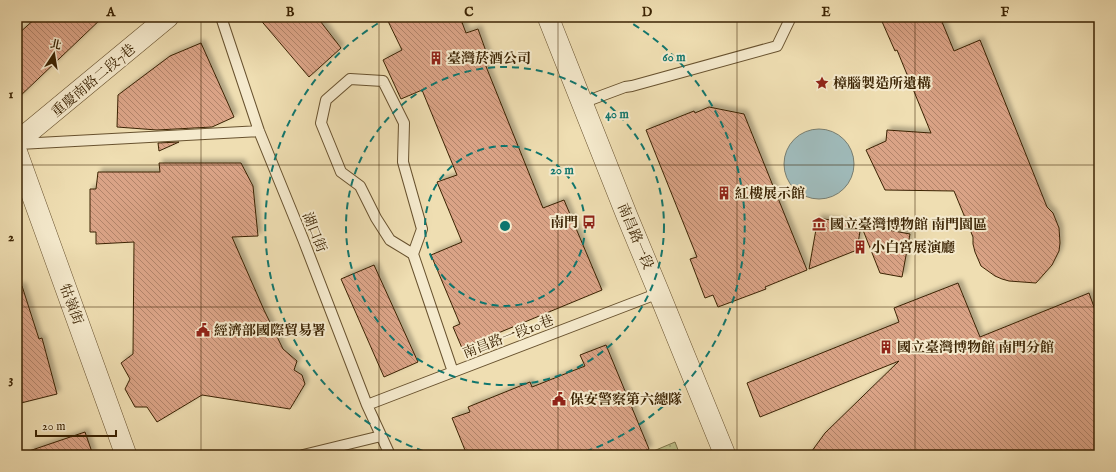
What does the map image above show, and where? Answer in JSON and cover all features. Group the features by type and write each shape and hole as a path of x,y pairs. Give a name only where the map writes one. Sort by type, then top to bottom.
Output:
{"street":[{"name":"重慶南路二段7巷","path":"17,143 168,17"},
{"name":"南昌路一段","path":"548,17 627,216 725,455"},
{"name":"牯嶺街","path":"17,153 126,455"}],"lane":[{"name":"湖口街","path":"221,17 259,131 303,239 367,405 390,455"},
{"path":"582,103 625,86 632,86 777,46 791,17"},
{"path":"413,254 390,240 376,218 360,186 341,172 321,123 326,100 350,79 383,81 404,124 404,162 422,229 413,254 453,372"},
{"path":"17,143 259,131"},
{"name":"南昌路一段10巷","path":"367,405 659,293"},
{"path":"303,455 381,436"}],"green space":[{"path":"675,442 680,455 644,455"}],"water":[{"path":"812,129 826,129 839,135 848,144 852,150 854,164 852,178 844,189 833,197 826,199 812,199 805,197 794,189 786,178 784,171 784,157 786,150 794,139 805,131"}],"building":[{"path":"37,17 103,17 17,99 17,35"},
{"path":"258,17 317,17 341,48 309,77"},
{"path":"386,17 460,17 466,33 478,29 488,57 483,59 543,208 564,200 602,290 462,348 453,327 460,324 431,255 462,242 437,182 457,175 422,90 401,99 383,60 402,50"},
{"path":"880,17 940,17 954,51 980,40 1047,207 1053,213 1059,228 1059,251 1052,265 1036,283 1002,279 981,266 975,252 973,237 954,191 885,190 866,150 886,141 887,130 931,133 897,50 895,51"},
{"path":"201,43 234,117 212,127 157,130 117,127 118,95 170,56"},
{"name":"紅樓展示館","path":"709,107 744,114 807,270 765,287 766,289 718,307 713,295 705,298 690,259 697,257 646,130 694,111 695,113"},
{"path":"179,142 159,151 158,143"},
{"path":"159,163 241,163 253,186 258,236 232,237 283,349 297,361 294,370 302,375 305,384 290,409 202,395 157,422 147,407 135,407 125,389 130,379 121,363 133,354 134,242 96,244 96,232 90,232 90,189 96,189 98,172 160,172"},
{"path":"818,218 861,225 857,250 809,269"},
{"path":"861,225 910,234 902,277 880,273"},
{"path":"374,265 418,362 384,377 341,279"},
{"path":"958,283 980,337 1089,293 1099,321 1099,449 1084,455 809,455 825,433 899,361 760,417 747,383 899,322 894,308"},
{"path":"22,286 39,339 42,338 57,394 17,404 17,287"},
{"name":"保安警察第六總隊","path":"606,345 649,449 634,455 467,455 452,418 470,412 468,407 530,382 532,387 585,366 580,355"},
{"path":"85,432 93,455 30,455 29,451"}],"place":[{"name":"臺灣菸酒公司","path":"436,58"},
{"name":"樟腦製造所遺構","path":"822,83"},
{"name":"紅樓展示館","path":"724,193"},
{"name":"南門","path":"589,222"},
{"name":"國立臺灣博物館 南門園區","path":"819,224"},
{"name":"小白宮展演廳","path":"860,247"},
{"name":"經濟部國際貿易署","path":"203,330"},
{"name":"國立臺灣博物館 南門分館","path":"886,347"},
{"name":"保安警察第六總隊","path":"559,399"}]}
